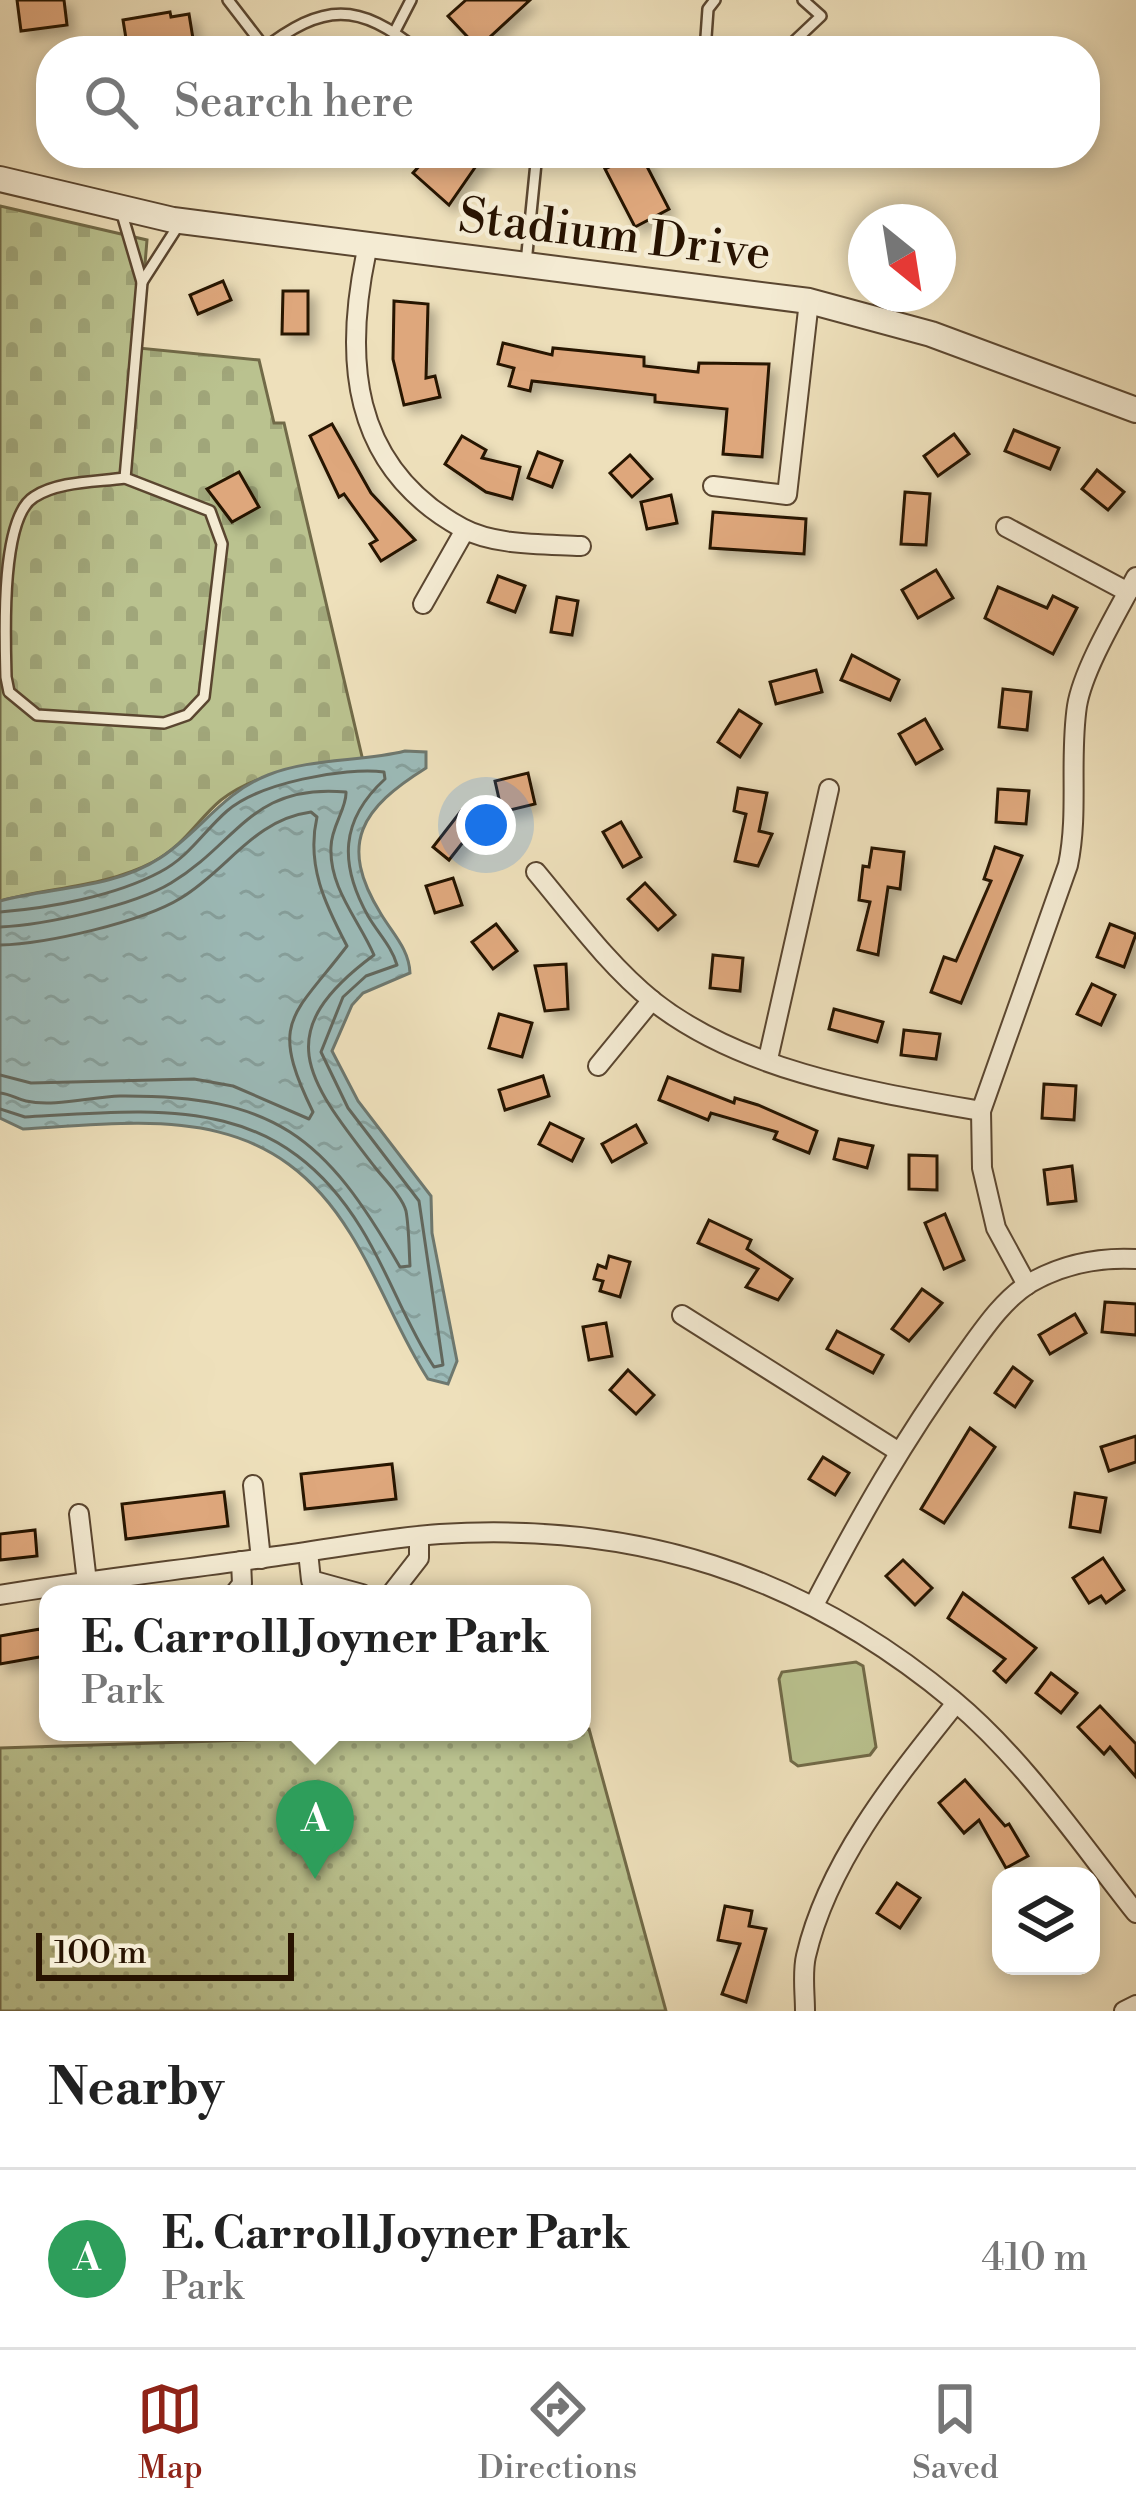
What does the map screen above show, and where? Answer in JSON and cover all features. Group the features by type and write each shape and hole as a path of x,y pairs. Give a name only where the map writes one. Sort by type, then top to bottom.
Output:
{"street":[{"name":"Stadium Drive","path":"0,179 182,221 809,301 931,334 1136,410"},
{"path":"368,244 352,351 357,396 385,456 418,494 465,530 523,543 581,546"},
{"path":"713,486 788,495 809,301"},
{"path":"1006,527 1132,584 1078,698 1072,750 1076,828 1068,865 981,1111 982,1168 996,1228 1027,1285"},
{"path":"423,604 465,530"},
{"path":"768,1059 829,789"},
{"path":"536,872 652,1000 696,1028 860,1090 981,1111"},
{"path":"598,1066 652,1000"},
{"path":"814,1605 896,1450 991,1319 1027,1285 1102,1257 1136,1259"},
{"path":"682,1316 896,1450"},
{"path":"241,1585 251,1560 253,1485"},
{"path":"79,1514 92,1585"},
{"path":"98,1585 418,1537 536,1534 698,1556 814,1605 895,1654 956,1703 1045,1799 1136,1912"},
{"path":"398,1585 418,1558 418,1537"},
{"path":"308,1552 311,1580 329,1585"},
{"path":"0,1595 39,1591"},
{"path":"806,2011 805,1959 828,1892 896,1778 956,1703"},
{"path":"1124,2011 1136,2005"}],"lane":[{"path":"228,0 252,36"},
{"path":"394,32 411,0"},
{"path":"706,36 708,9 715,0"},
{"path":"800,36 821,16 803,0"},
{"path":"280,36 338,10 380,20 399,36"},
{"path":"526,262 535,168"},
{"path":"121,208 142,282 125,478"},
{"path":"142,282 182,221"},
{"path":"125,478 210,511 222,544 204,697 187,715 164,723 37,715 4,695 3,641 13,528 28,500 48,489 125,478"}],"green space":[{"path":"0,206 147,240 138,348 259,360 274,423 284,423 363,761 254,781 221,800 174,848 153,862 97,882 0,901"},
{"path":"856,1662 863,1666 876,1747 870,1755 798,1766 791,1761 779,1679 782,1672"},
{"path":"591,1736 666,2011 0,2011 0,1748 217,1741 591,1741"}],"water":[{"path":"405,751 426,752 426,768 372,813 359,847 368,889 404,949 410,973 363,993 352,1005 332,1051 358,1101 431,1196 432,1233 457,1361 448,1384 428,1379 350,1233 318,1191 284,1161 246,1141 206,1129 119,1124 23,1129 0,1118 0,901 102,882 142,868 174,848 237,792 268,775"}],"building":[{"path":"17,0 64,0 67,25 21,31"},
{"path":"466,0 530,0 491,36 467,36 448,16"},
{"path":"170,12 171,17 189,14 193,36 126,36 123,20"},
{"path":"418,168 475,168 449,205 413,173"},
{"path":"648,168 669,209 635,227 605,169"},
{"path":"223,281 231,300 198,314 190,295"},
{"path":"283,291 308,291 308,334 282,334"},
{"path":"394,301 428,304 426,378 435,376 440,397 404,405 393,359"},
{"path":"503,343 552,355 553,348 644,357 644,366 698,372 699,363 769,364 762,457 723,454 727,409 655,402 655,395 532,381 530,391 509,386 514,368 498,364"},
{"path":"332,424 371,493 415,540 381,561 370,544 377,540 344,494 339,497 310,436"},
{"path":"1014,430 1059,448 1050,469 1005,451"},
{"path":"954,434 969,454 938,476 924,456"},
{"path":"462,436 486,450 482,458 520,467 512,499 486,492 445,464"},
{"path":"538,452 562,461 552,487 528,478"},
{"path":"630,455 652,479 632,497 610,473"},
{"path":"1097,470 1124,492 1108,510 1082,489"},
{"path":"239,472 259,507 232,522 207,489"},
{"path":"905,492 930,494 926,545 901,544"},
{"path":"671,495 677,523 647,529 641,502"},
{"path":"713,512 806,519 804,554 710,548"},
{"path":"936,570 953,598 918,618 902,590"},
{"path":"498,576 525,586 515,612 488,602"},
{"path":"998,587 1047,608 1053,596 1077,608 1053,654 985,618"},
{"path":"557,597 578,601 572,635 551,632"},
{"path":"852,655 899,680 890,700 841,680"},
{"path":"816,670 822,692 776,704 770,682"},
{"path":"1003,689 1031,692 1027,730 999,727"},
{"path":"739,710 761,724 740,757 718,742"},
{"path":"925,719 942,749 916,764 899,734"},
{"path":"528,773 535,804 502,812 495,781"},
{"path":"738,788 767,793 759,831 772,834 758,866 735,861 746,814 734,811"},
{"path":"998,789 1029,791 1026,824 996,822"},
{"path":"461,811 478,823 449,860 433,847"},
{"path":"621,822 641,857 623,867 603,832"},
{"path":"995,847 1022,856 961,1003 931,992 944,957 956,961 991,881 984,879"},
{"path":"872,848 904,852 900,889 888,887 878,955 858,950 870,902 859,900 863,866 869,867"},
{"path":"453,878 462,905 435,913 426,886"},
{"path":"645,883 675,915 658,930 628,899"},
{"path":"496,924 517,951 493,969 472,942"},
{"path":"1110,924 1136,934 1124,967 1097,957"},
{"path":"713,955 743,958 740,991 710,988"},
{"path":"566,964 568,1009 545,1011 535,966"},
{"path":"1092,984 1115,995 1101,1025 1077,1014"},
{"path":"834,1009 883,1022 877,1042 829,1029"},
{"path":"499,1014 532,1023 522,1057 489,1048"},
{"path":"904,1030 940,1034 936,1059 901,1055"},
{"path":"543,1076 549,1096 505,1110 499,1090"},
{"path":"668,1077 734,1103 735,1098 758,1105 817,1131 809,1153 774,1139 777,1132 711,1113 708,1120 659,1100"},
{"path":"1044,1084 1076,1086 1074,1120 1042,1118"},
{"path":"550,1123 583,1139 572,1161 539,1144"},
{"path":"636,1125 646,1143 612,1162 602,1144"},
{"path":"839,1139 873,1146 867,1168 834,1159"},
{"path":"909,1155 937,1156 937,1190 909,1189"},
{"path":"1072,1166 1076,1201 1048,1204 1044,1170"},
{"path":"945,1214 964,1260 944,1269 925,1223"},
{"path":"709,1220 751,1240 747,1249 792,1279 778,1300 746,1287 758,1269 698,1243"},
{"path":"609,1256 630,1262 620,1297 600,1291 603,1281 594,1279 598,1265 606,1268"},
{"path":"922,1289 942,1303 909,1341 892,1329"},
{"path":"1105,1302 1136,1304 1136,1335 1102,1332"},
{"path":"1075,1314 1086,1333 1050,1354 1039,1335"},
{"path":"606,1323 612,1356 589,1360 583,1327"},
{"path":"837,1331 883,1355 873,1373 827,1349"},
{"path":"1013,1367 1032,1381 1015,1407 995,1393"},
{"path":"628,1370 654,1395 636,1414 610,1390"},
{"path":"970,1428 995,1447 944,1523 921,1509"},
{"path":"1136,1436 1136,1462 1109,1471 1101,1447"},
{"path":"823,1457 849,1473 835,1495 809,1479"},
{"path":"392,1464 396,1499 305,1509 301,1474"},
{"path":"224,1492 228,1526 126,1539 122,1504"},
{"path":"1075,1493 1106,1498 1100,1532 1070,1527"},
{"path":"35,1530 37,1556 0,1560 0,1534"},
{"path":"1103,1558 1124,1590 1106,1603 1101,1596 1089,1603 1073,1578"},
{"path":"903,1560 932,1588 915,1605 886,1576"},
{"path":"963,1593 1036,1648 1006,1682 994,1671 1005,1659 948,1618"},
{"path":"39,1629 39,1657 0,1664 0,1636"},
{"path":"1051,1673 1077,1693 1061,1713 1036,1693"},
{"path":"1100,1706 1136,1744 1136,1777 1110,1747 1104,1754 1078,1727"},
{"path":"965,1780 1005,1826 1009,1824 1028,1856 1005,1867 979,1820 964,1833 939,1803"},
{"path":"897,1883 920,1898 900,1928 877,1913"},
{"path":"725,1906 752,1911 749,1926 766,1929 746,2002 722,1994 740,1944 718,1940"}],"place":[{"name":"E. Carroll Joyner Park","path":"315,1879"}]}
